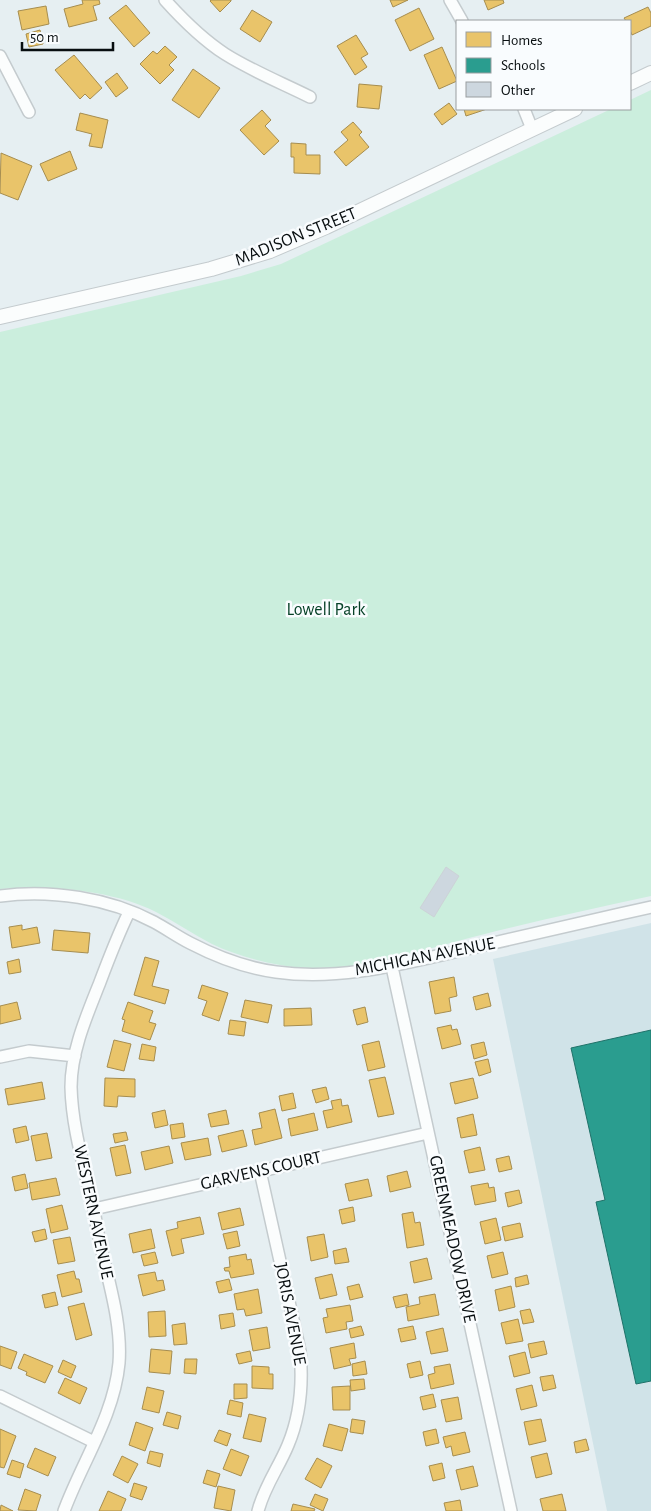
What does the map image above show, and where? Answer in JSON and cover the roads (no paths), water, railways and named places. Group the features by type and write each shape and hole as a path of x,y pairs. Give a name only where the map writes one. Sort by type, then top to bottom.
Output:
{"street":[{"path":"165,0 200,35 223,52 238,62 310,97"},
{"path":"450,0 461,20"},
{"path":"0,56 29,112"},
{"path":"631,82 651,72"},
{"path":"524,110 532,129"},
{"name":"MADISON STREET","path":"0,317 211,269 270,251 326,227 573,110"},
{"name":"MICHIGAN AVENUE","path":"0,896 26,894 70,896 95,901 154,922 190,943 221,957 263,970 321,975 392,967 651,907"},
{"name":"WESTERN AVENUE","path":"64,1511 105,1418 116,1384 119,1362 117,1324 94,1208 72,1112 71,1085 75,1056 93,1000 120,930 129,912"},
{"name":"GREENMEADOW DRIVE","path":"392,967 511,1511"},
{"path":"0,1057 29,1051 75,1056"},
{"name":"GARVENS COURT","path":"94,1208 428,1133"},
{"name":"JORIS AVENUE","path":"258,1511 293,1431 301,1394 302,1375 300,1350 260,1171"},
{"path":"0,1396 94,1442"}],"park label":[{"name":"Lowell Park","path":"326,610"}]}
